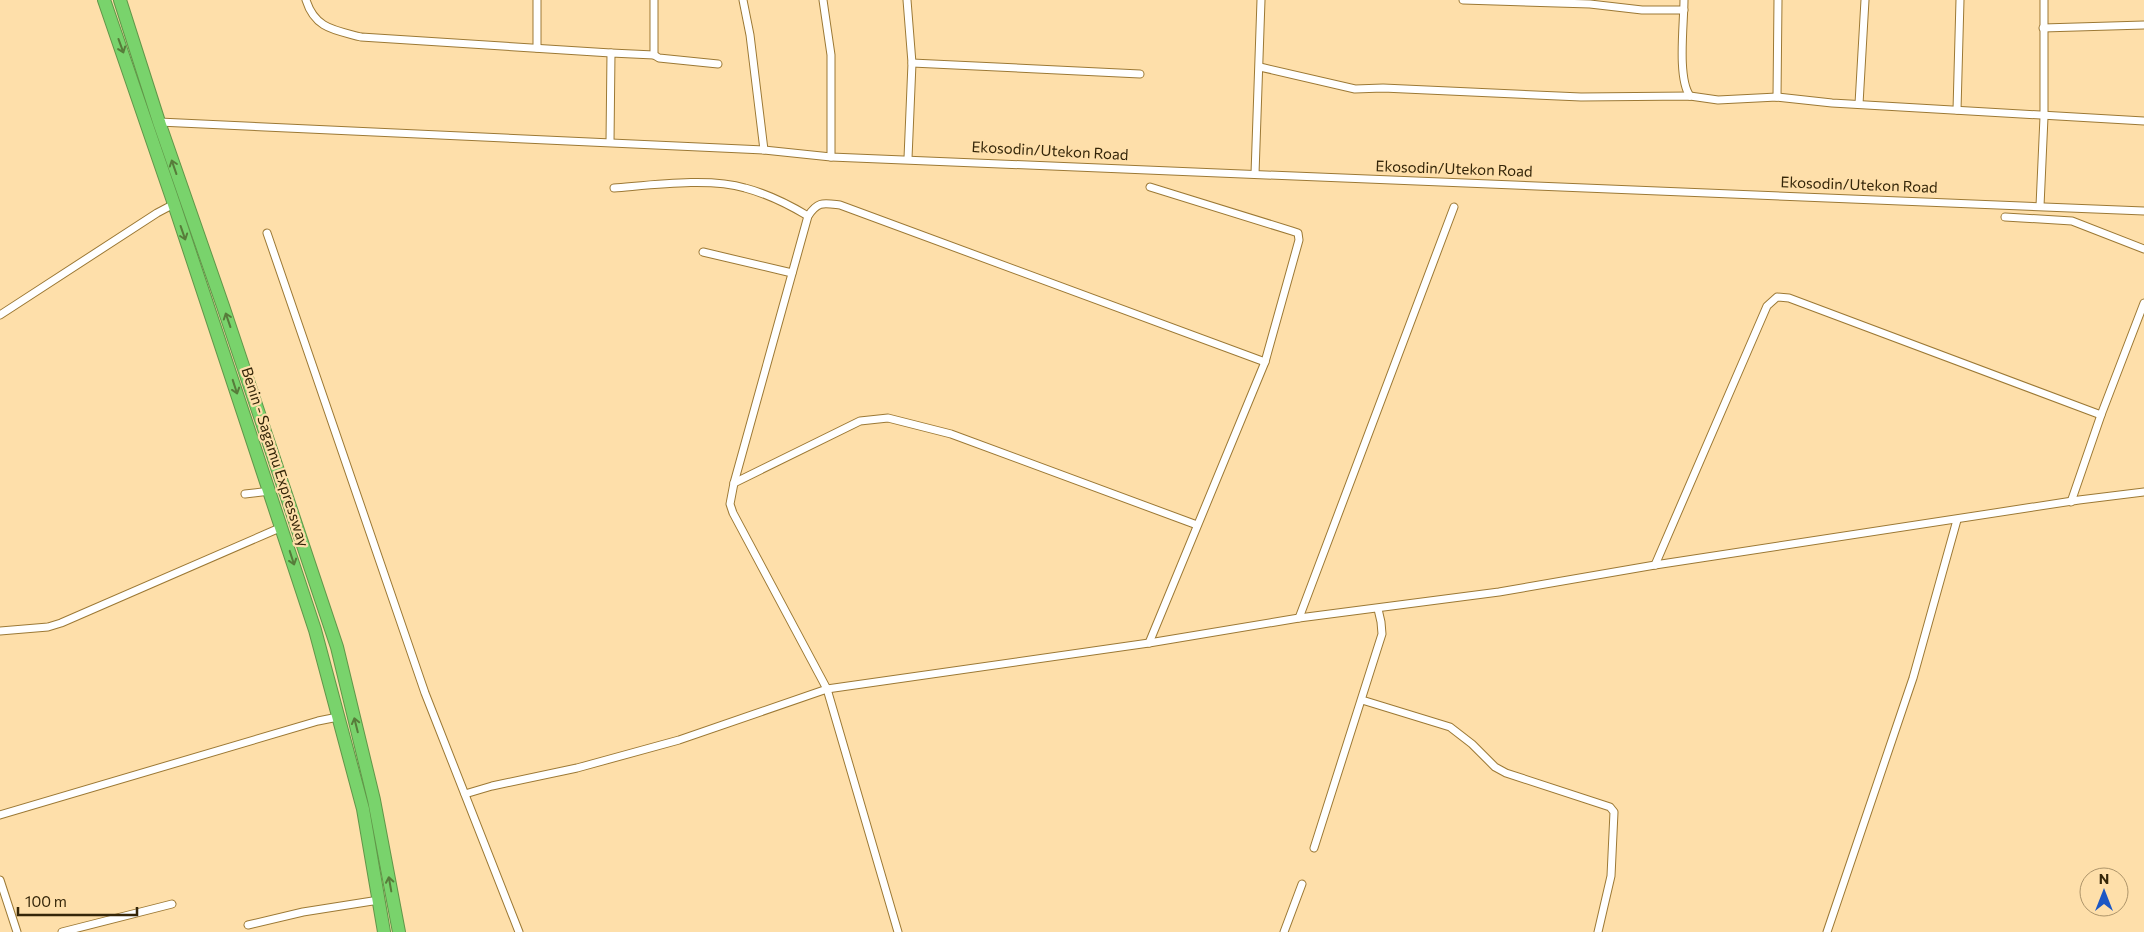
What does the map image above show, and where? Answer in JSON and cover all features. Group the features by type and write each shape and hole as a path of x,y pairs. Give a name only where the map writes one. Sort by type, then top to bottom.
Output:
{"highway":[{"name":"Benin - Sagamu Expressway","path":"104,0 282,527 329,678 363,810 384,932"},
{"path":"120,0 159,122 337,647 374,800 399,932"},
{"path":"329,678 343,674"}],"street":[{"path":"306,0 310,13 326,27 360,37 654,55 659,58 718,64"},
{"path":"537,0 537,48"},
{"path":"654,0 654,55"},
{"path":"743,0 750,35 764,150"},
{"path":"823,0 831,55 831,157"},
{"path":"907,0 912,63 908,158"},
{"path":"1255,174 1262,0"},
{"path":"1463,0 1590,2 1642,10 1684,10"},
{"path":"1684,0 1683,76 1685,89 1690,96"},
{"path":"1776,97 1778,0"},
{"path":"1859,104 1865,0"},
{"path":"1957,110 1960,0"},
{"path":"2040,206 2044,117 2044,0"},
{"path":"2044,28 2144,25"},
{"path":"610,142 611,53"},
{"path":"912,63 1140,74"},
{"path":"1260,67 1355,89 1383,88 1581,97 1690,96 1718,100 1776,97 1814,102 2044,117 2144,121"},
{"name":"Ekosodin/Utekon Road","path":"159,122 764,150 831,157 908,158 2144,211"},
{"path":"614,188 705,183 744,187 787,203 808,216"},
{"path":"1149,643 1264,362 1299,240 1298,233 1150,187"},
{"path":"898,932 827,689 733,513 730,504 734,483 808,216 815,206 824,203 840,205 1264,362"},
{"path":"0,315 156,213 174,204"},
{"path":"1299,618 1454,207"},
{"path":"2005,217 2072,221 2144,249"},
{"path":"267,233 425,693 519,932"},
{"path":"703,252 792,273"},
{"path":"1655,565 1767,306 1777,297 1789,298 2101,415"},
{"path":"2071,502 2101,415 2144,303"},
{"path":"734,483 860,421 888,418 950,434 1197,525"},
{"path":"245,494 270,491"},
{"path":"465,794 499,784 578,768 680,740 827,689 1149,643 1299,618 1498,592 1655,565 2144,492"},
{"path":"1827,932 1913,678 1957,520"},
{"path":"0,631 41,628 61,623 282,527"},
{"path":"1314,848 1382,634 1378,609"},
{"path":"1362,700 1450,727 1472,744 1495,767 1506,773 1610,807 1614,812 1611,876 1598,932"},
{"path":"0,815 318,721 338,717"},
{"path":"0,880 17,932"},
{"path":"1284,932 1302,884"},
{"path":"248,925 303,912 379,900"},
{"path":"62,932 172,904"}]}
